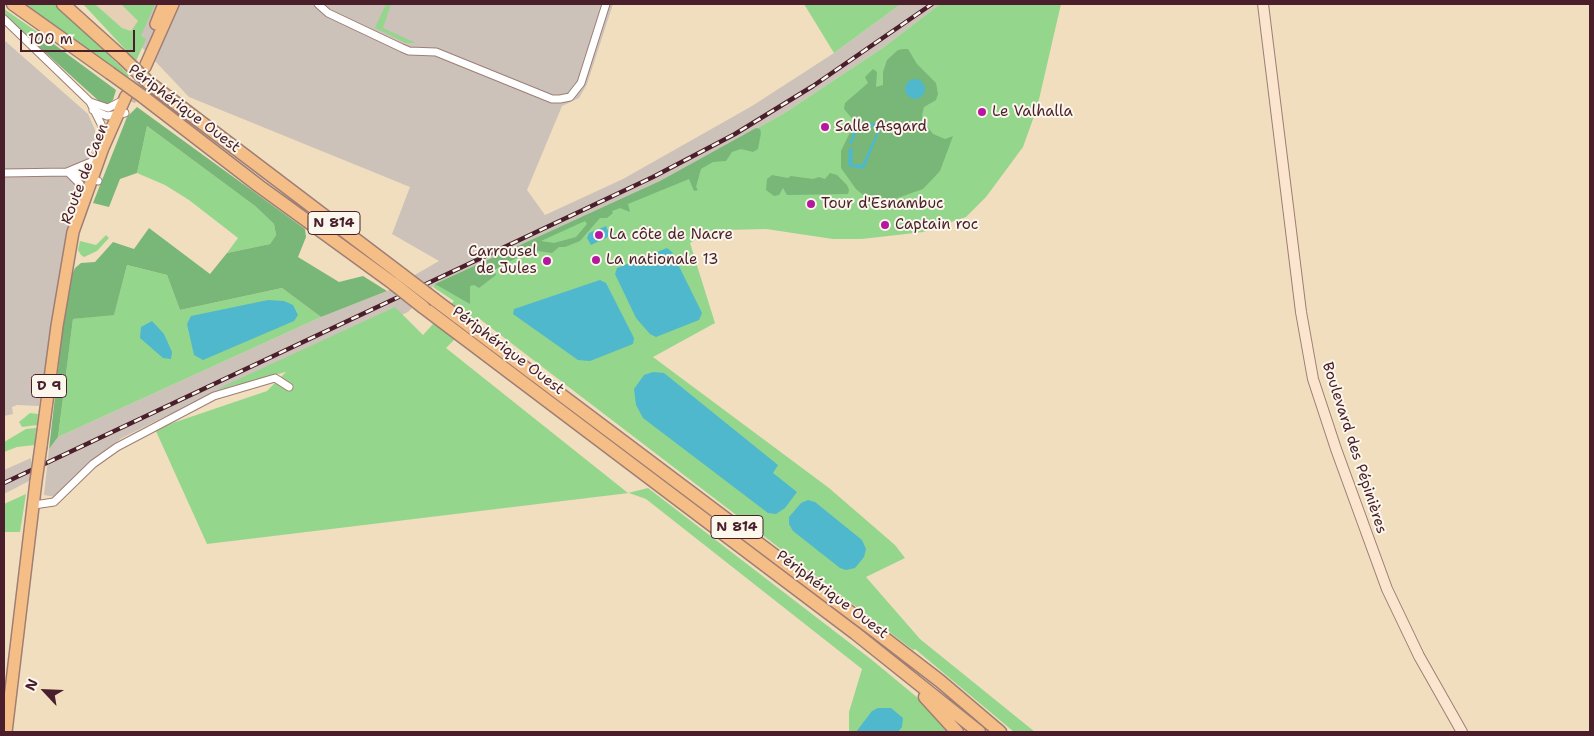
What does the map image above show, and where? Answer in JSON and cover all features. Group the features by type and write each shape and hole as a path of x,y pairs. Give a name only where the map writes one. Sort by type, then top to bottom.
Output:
{"highway":[{"path":"4,4 40,25"},
{"name":"Périphérique Ouest","path":"13,4 40,25 110,72 130,98 398,279 435,300 933,675 1000,732"},
{"path":"63,4 123,58"},
{"name":"Périphérique Ouest","path":"74,4 123,58 148,82 398,279 423,307 855,633 979,732"},
{"path":"855,633 937,707 957,732"}],"main road":[{"path":"164,4 143,65 173,4"},
{"name":"Boulevard des Pépinières","path":"1263,4 1301,312 1314,379 1336,449 1387,589 1419,656 1462,732"},
{"name":"Route de Caen","path":"6,732 36,481 57,326 73,232 84,198 95,180 104,146 130,98"},
{"name":"Route de Caen","path":"69,257 95,180 121,114"}],"street":[{"path":"318,4 328,13 409,51 436,52 552,99 560,100 570,97 581,83 606,4"},
{"path":"4,19 103,115 121,114"},
{"name":"Route de Caen","path":"92,106 108,108 130,98"},
{"path":"92,106 100,124 104,146"},
{"name":"Route de Caen","path":"67,172 91,162 104,146"},
{"path":"4,173 67,172 95,180"},
{"path":"67,172 80,184 84,198"},
{"path":"34,505 54,502 93,464 117,447 214,396 275,378 289,387"}],"shaded area":[{"path":"95,4 153,4 136,41"},
{"path":"153,4 613,4 587,84 579,98 562,106 527,190 545,215 623,179 752,106 834,53 901,4 940,4 884,47 783,114 660,181 435,284 408,312 277,372 164,417 122,438 96,457 55,497 44,495 49,449 58,437 321,317 387,291 439,261 392,234 410,187 189,97 136,41"},
{"path":"4,40 88,114 95,130 95,140 52,325 39,406 17,405 12,407 13,414 4,416"},
{"path":"31,458 31,480 4,494 4,470"}],"green space":[{"path":"25,4 58,4 129,75 127,80"},
{"path":"83,4 95,4 122,28 131,31 138,21 121,4 155,4 141,36 146,39 136,61"},
{"path":"386,4 391,4 383,28 416,43 406,43 375,28"},
{"path":"804,4 901,4 834,53"},
{"path":"940,4 1061,4 1037,108 1023,147 986,197 966,217 923,232 862,239 833,239 766,229 725,230 706,233 690,243 715,323 653,357 829,488 895,545 905,558 866,577 920,639 1035,732 1014,732 915,649 913,650 477,317 446,348 628,493 648,488 872,660 924,703 948,732 849,732 849,712 862,669 646,499 629,493 207,544 155,429 267,391 286,372 215,390 395,307 423,335 454,301 433,287 435,284 660,181 783,114 884,47"},
{"path":"4,9 36,31 27,36 4,16"},
{"path":"36,31 116,90 113,100 106,106 100,102 27,36"},
{"path":"908,49 917,64 936,83 938,94 936,100 924,107 922,115 924,122 933,134 945,139 953,136 940,171 923,189 892,200 869,200 856,189 841,168 841,151 855,122 844,109 845,103 868,83 865,77 873,69 877,72 876,87 883,85 883,72 887,60 898,50"},
{"path":"137,107 305,229 306,237 298,257 339,282 363,276 387,291 321,317 282,288 180,310 167,275 127,265 114,315 73,319 58,437 49,449 68,283 75,268 81,263 95,262 113,242 134,249 149,228 210,274 227,253 270,244 276,235 274,224 255,206 147,126 137,173 120,179 109,207 93,203 127,117"},
{"path":"147,126 255,206 274,224 276,235 270,244 227,253 238,238 189,200 165,185 137,173"},
{"path":"756,128 760,129 758,149 753,152 741,149 732,152 726,161 713,162 701,169 696,187 698,190 694,191 689,179 628,204 630,212 620,208 612,211 613,213 607,218 600,218 580,241 565,247 559,247 552,253 531,250 494,270 496,275 479,288 474,285 470,286 470,304 435,284 660,181","holes":["585,221 587,224 576,237 554,243 541,241"]},
{"path":"830,173 837,175 847,185 848,194 787,195 783,188 779,195 774,196 766,190 767,179 772,175 788,178 791,176 825,179"},
{"path":"106,235 109,238 97,251 84,257 81,255 78,250 80,241 96,245"},
{"path":"127,265 167,275 180,310 282,288 321,317 58,437 73,319 114,314"},
{"path":"30,413 38,414 37,425 22,427 19,422"},
{"path":"36,428 35,445 17,447 4,452 4,442 26,429"},
{"path":"26,494 20,532 4,532 4,504"}],"water":[{"path":"915,79 922,82 925,89 922,96 915,99 908,96 905,89 908,82"},
{"path":"856,123 874,123 880,130 864,169 851,167 848,164 849,148 853,148 852,164 862,165 877,132 872,126 858,126 852,144 849,144"},
{"name":"La côte de Nacre","path":"606,226 610,236 591,245 587,238 589,233"},
{"path":"667,248 672,252 702,313 699,320 656,337 650,334 636,318 615,274 617,268"},
{"path":"600,280 606,283 634,338 633,344 590,361 578,360 513,314 514,309"},
{"path":"268,300 284,301 293,305 298,315 294,321 203,360 194,355 187,324 191,316"},
{"path":"152,321 164,334 172,352 171,359 163,358 140,338 141,327"},
{"path":"653,372 664,373 778,465 773,473 797,492 785,508 776,514 768,513 643,418 636,405 634,389 644,375"},
{"path":"808,500 815,502 862,540 866,549 864,557 855,568 846,570 840,568 793,531 789,524 789,517 801,503"},
{"path":"878,708 891,708 903,718 902,727 898,732 856,732 872,711"}],"tunnel":[{"path":"130,101 145,68"}],"railway":[{"path":"4,483 653,177 735,134 813,86 932,4"}],"place":[{"name":"Le Valhalla","path":"982,112"},
{"name":"Salle Asgard","path":"825,127"},
{"name":"Tour d'Esnambuc","path":"811,204"},
{"name":"Captain roc","path":"885,225"},
{"name":"La côte de Nacre","path":"599,235"},
{"name":"La nationale 13","path":"596,260"},
{"name":"Carrousel de Jules","path":"547,261"}]}
